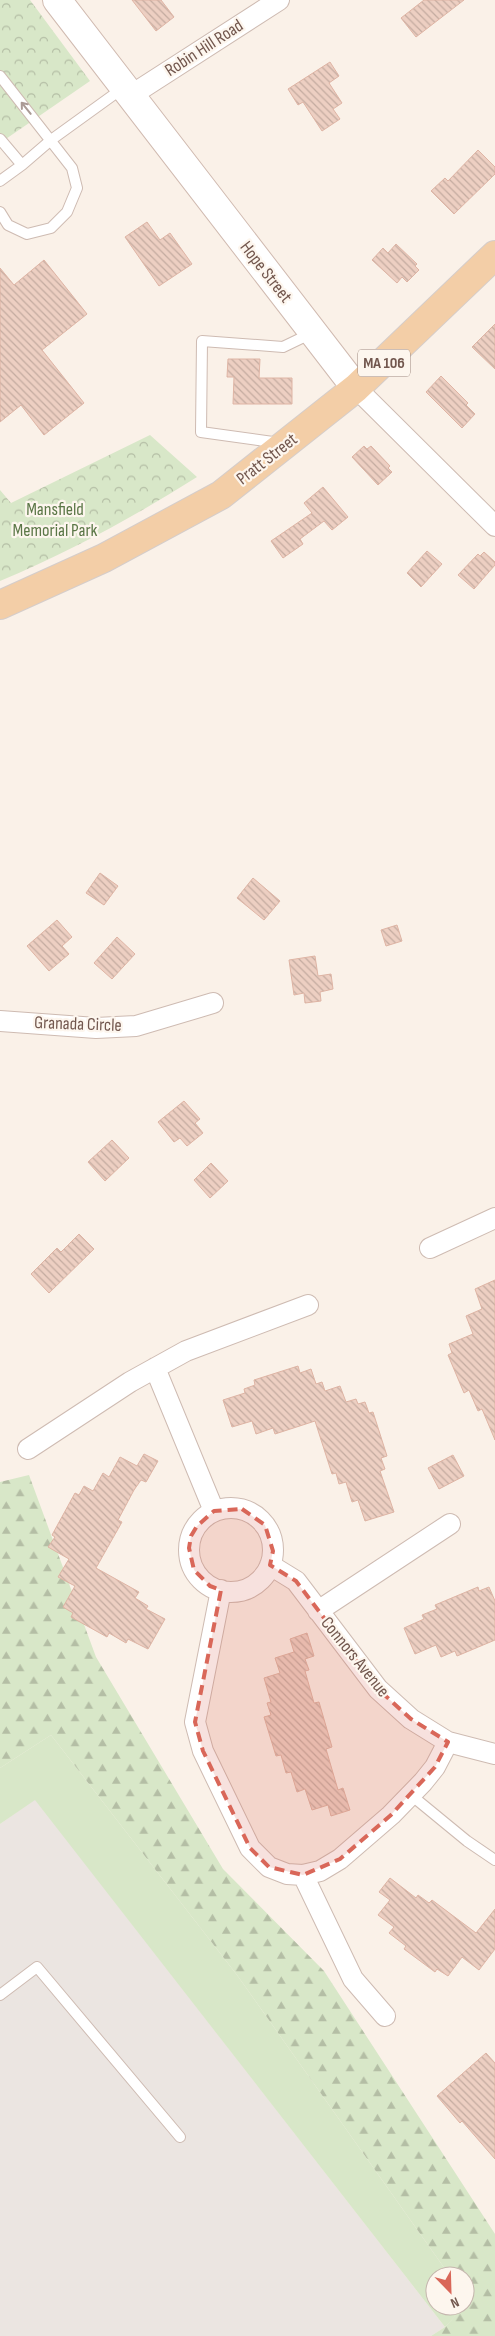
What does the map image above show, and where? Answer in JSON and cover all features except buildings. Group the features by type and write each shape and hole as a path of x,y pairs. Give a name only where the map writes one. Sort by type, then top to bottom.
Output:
{"main road":[{"name":"Hope Street","path":"58,0 356,388"},
{"name":"Pratt Street","path":"0,605 104,558 221,495 356,388 495,255"}],"street":[{"name":"Robin Hill Road","path":"127,92 279,0"},
{"name":"Hope Street","path":"356,388 495,526"},
{"name":"Granada Circle","path":"0,1021 96,1028 136,1026 213,1003"},
{"path":"430,1248 495,1218"},
{"path":"28,1448 155,1368 186,1351 308,1305"},
{"path":"155,1368 214,1511"},
{"path":"228,1508 242,1509 255,1515 265,1525 271,1537 273,1551 270,1565 256,1584 245,1589 221,1590 201,1579 194,1570 190,1559 190,1542 197,1526 214,1511 228,1508"},
{"path":"318,1611 450,1524"},
{"name":"Connors Avenue","path":"270,1565 296,1581 378,1689 411,1719 448,1742 495,1754"},
{"path":"221,1590 197,1704 195,1722 198,1736 213,1774 255,1855 261,1861 278,1871 303,1875 320,1870 340,1859 411,1795 435,1767 448,1742"},
{"path":"303,1875 353,1979 385,2016"}],"lane":[{"path":"0,76 72,168 77,188 67,212 51,228 27,234 8,225 0,212"},
{"path":"0,181 22,166 51,140 127,92"},
{"path":"0,139 22,166"},
{"path":"287,444 200,432 202,341 283,347 313,333"},
{"path":"411,1795 495,1860"},
{"path":"0,1995 38,1967 180,2137"}],"highlighted area":[{"path":"242,1509 265,1525 273,1551 270,1565 296,1581 378,1689 411,1719 448,1742 435,1767 391,1815 340,1859 303,1875 269,1867 250,1848 203,1751 195,1722 221,1590 210,1586 194,1570 189,1548 191,1536 197,1526 214,1511"}],"shaded area":[{"path":"35,1799 425,2301 425,2316 436,2316 445,2327 431,2336 0,2336 0,1824"}],"green space":[{"path":"0,0 30,0 90,81 0,143"},
{"name":"Mansfield Memorial Park","path":"150,435 197,477 101,533 0,581 0,490 11,503"},
{"path":"29,1475 96,1657 223,1869 324,1971 495,2234 495,2336 431,2336 445,2327 455,2316 475,2316 475,2266 443,2266 237,1975 51,1735 0,1768 0,1482"},
{"path":"51,1735 237,1975 443,2266 425,2266 425,2301 35,1800 0,1824 0,1768"},
{"path":"436,2316 455,2316 445,2327"}]}
